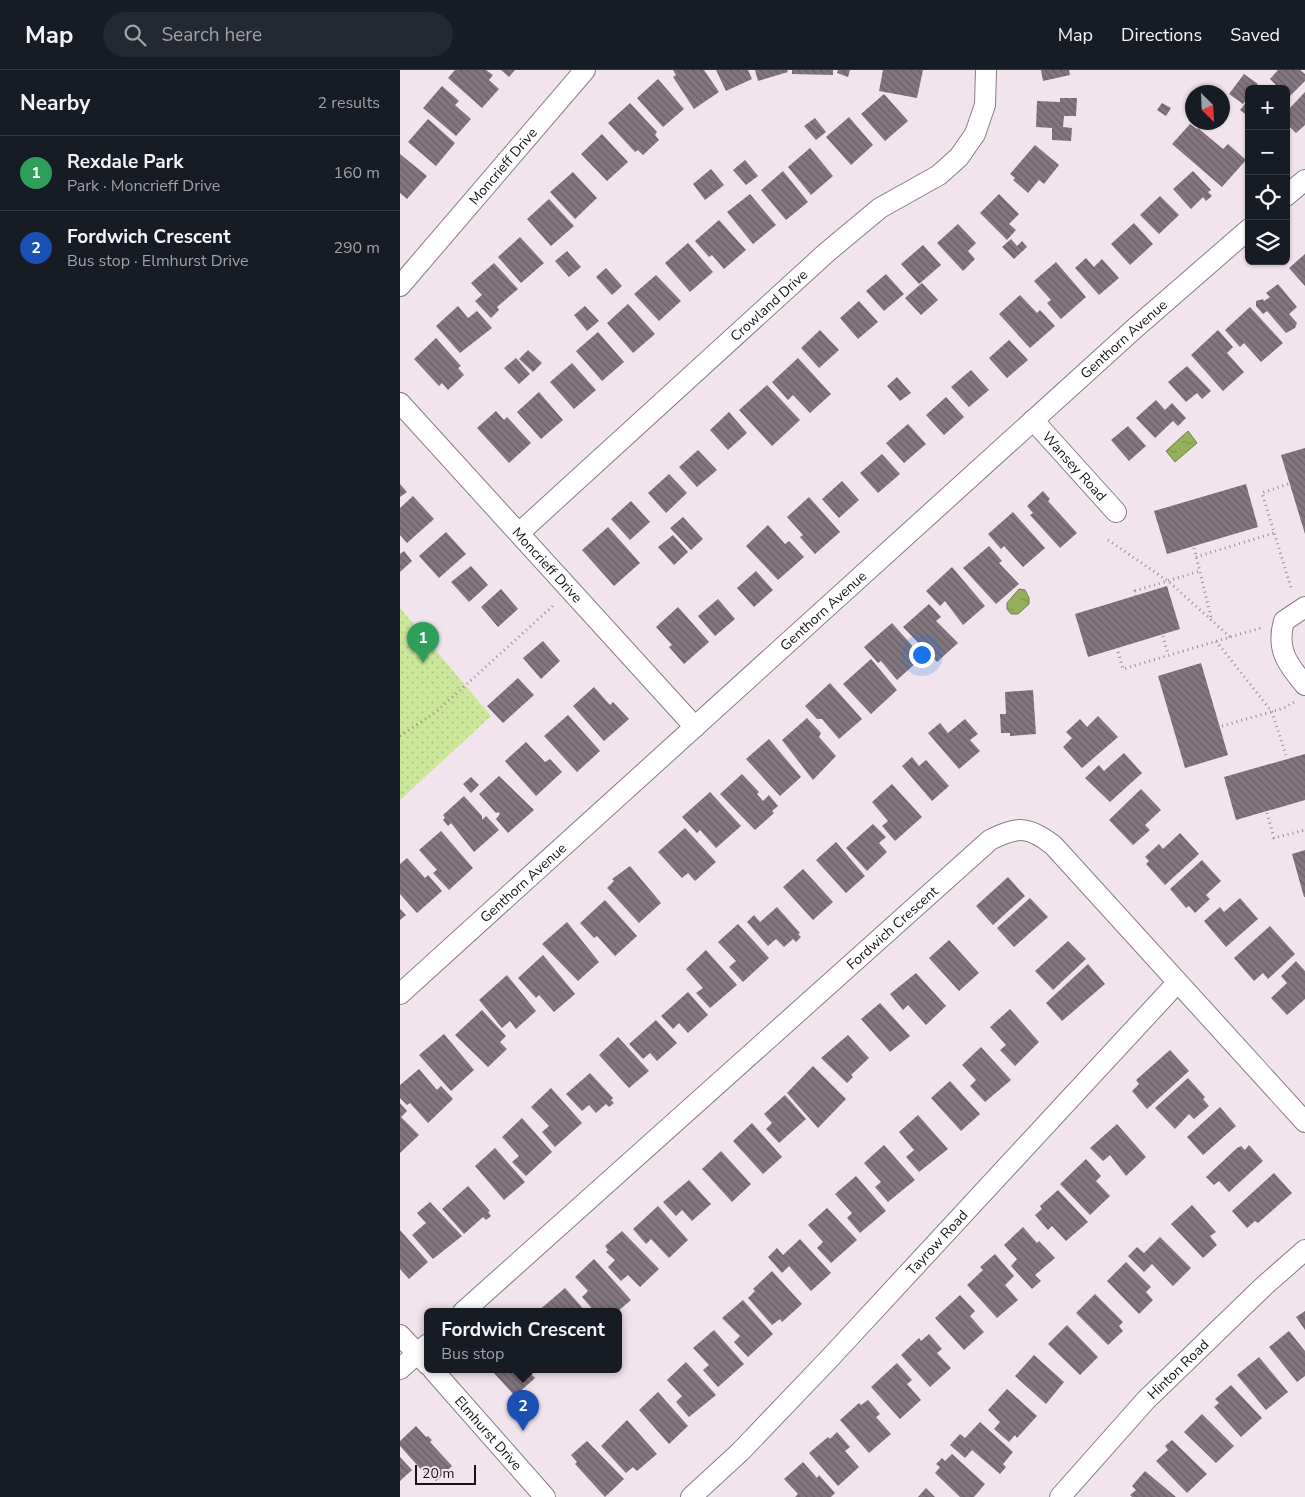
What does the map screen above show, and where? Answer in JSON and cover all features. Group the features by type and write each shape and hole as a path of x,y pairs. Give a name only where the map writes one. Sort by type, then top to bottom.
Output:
{"street":[{"name":"Moncrieff Drive","path":"400,286 586,70"},
{"name":"Crowland Drive","path":"519,533 826,253 880,208 938,175 959,157 975,134 986,105 986,70"},
{"path":"1290,193 1305,180"},
{"name":"Genthorn Avenue","path":"400,994 1033,420 1245,233"},
{"name":"Moncrieff Drive","path":"400,403 695,727"},
{"name":"Wansey Road","path":"1033,420 1116,512"},
{"path":"1296,613 1279,636 1282,650 1302,692"},
{"name":"Fordwich Crescent","path":"468,1308 990,840 1005,833 1023,829 1038,833 1053,845 1305,1122"},
{"name":"Tayrow Road","path":"691,1497 740,1452 829,1359 1177,983"},
{"name":"Hinton Road","path":"1060,1497 1146,1400 1264,1286 1305,1250"},
{"path":"400,1335 424,1354 400,1369"},
{"name":"Elmhurst Drive","path":"436,1373 545,1497"}],"path":[{"path":"1118,652 1122,669 1230,637 1296,613 1262,493 1288,484"},
{"path":"1196,557 1274,533"},
{"path":"1108,540 1168,581 1230,637"},
{"path":"1194,548 1212,622"},
{"path":"1136,596 1135,591 1200,571"},
{"path":"400,736 436,712 570,590"},
{"path":"1163,636 1168,656"},
{"path":"1216,641 1272,712 1286,755"},
{"path":"1222,726 1284,708 1302,692"},
{"path":"1267,813 1274,838 1305,830"}],"shaded area":[{"path":"400,608 491,716 400,800"}],"water":[{"path":"1188,431 1197,443 1175,462 1166,451"},
{"path":"1019,589 1025,590 1029,598 1029,604 1018,614 1011,614 1007,609 1007,603"}],"building":[{"path":"455,70 486,70 493,75 489,80 499,89 482,108 448,78"},
{"path":"501,70 515,70 509,77"},
{"path":"673,70 704,70 719,92 694,109 673,77 676,75"},
{"path":"716,70 748,70 752,79 726,91"},
{"path":"755,70 787,70 788,72 758,81"},
{"path":"792,70 833,70 833,75 792,74"},
{"path":"838,70 850,70 848,77 837,73"},
{"path":"883,70 923,70 917,98 879,91"},
{"path":"1041,70 1069,70 1070,75 1043,81"},
{"path":"1278,70 1300,70 1305,74 1305,81 1290,96 1290,85 1276,85 1270,79"},
{"path":"1244,74 1258,84 1245,85 1245,101 1243,104 1230,95"},
{"path":"658,79 684,109 663,127 637,98"},
{"path":"442,86 459,101 455,105 471,119 456,136 423,108"},
{"path":"1305,92 1305,125 1296,133 1290,127 1290,108"},
{"path":"884,94 908,121 885,141 861,114"},
{"path":"1060,98 1077,98 1076,116 1064,116 1063,127 1072,128 1071,141 1052,140 1052,128 1036,127 1037,101 1060,102"},
{"path":"630,103 657,132 655,135 659,140 643,155 638,150 635,152 608,123"},
{"path":"1162,103 1171,108 1166,116 1157,110"},
{"path":"1245,104 1245,114 1240,110"},
{"path":"849,117 873,145 851,165 826,137"},
{"path":"815,118 826,132 816,140 804,126"},
{"path":"428,119 455,143 436,166 408,142"},
{"path":"1185,130 1200,130 1223,149 1228,144 1245,161 1222,187 1172,144"},
{"path":"602,134 628,162 607,181 581,154"},
{"path":"1035,145 1059,165 1044,184 1039,180 1028,193 1013,180 1015,178 1010,174"},
{"path":"810,148 833,176 811,195 788,167"},
{"path":"400,154 427,176 407,199 400,193"},
{"path":"745,160 758,176 746,185 733,170"},
{"path":"711,169 724,185 705,200 693,184"},
{"path":"783,171 808,202 786,220 761,190"},
{"path":"1193,171 1211,190 1208,192 1212,196 1206,201 1203,197 1191,209 1173,189"},
{"path":"573,172 597,198 575,219 550,192"},
{"path":"750,194 776,225 753,244 727,212"},
{"path":"999,194 1019,214 1009,224 1016,230 1007,240 980,213"},
{"path":"1160,196 1179,215 1159,234 1140,215"},
{"path":"549,199 574,226 551,246 527,219"},
{"path":"719,220 746,250 724,269 712,255 709,257 695,241"},
{"path":"1134,223 1153,244 1130,265 1111,244"},
{"path":"958,224 976,243 968,251 975,259 963,271 937,243"},
{"path":"520,237 544,263 521,283 498,257"},
{"path":"1011,239 1017,246 1022,241 1027,247 1014,259 1002,247"},
{"path":"688,243 713,272 690,292 665,263"},
{"path":"923,245 941,265 919,284 901,264"},
{"path":"567,251 581,267 569,277 555,261"},
{"path":"1305,254 1305,286 1289,268"},
{"path":"1086,258 1094,267 1102,259 1119,278 1099,295 1075,268"},
{"path":"1056,262 1086,297 1061,319 1047,303 1051,300 1034,281"},
{"path":"494,263 518,289 497,307 499,310 491,318 475,301 482,295 471,283"},
{"path":"606,268 622,286 612,295 596,277"},
{"path":"886,274 904,294 884,311 866,291"},
{"path":"656,275 681,301 659,321 634,294"},
{"path":"922,283 938,300 921,315 905,298"},
{"path":"1278,284 1297,307 1289,314 1297,323 1295,328 1286,333 1267,311 1263,314 1256,306 1256,301 1263,299 1264,301 1270,297 1266,293"},
{"path":"1020,295 1037,313 1040,310 1055,326 1030,348 999,314"},
{"path":"859,301 878,322 858,339 840,318"},
{"path":"628,304 655,334 633,353 607,323"},
{"path":"458,306 468,318 477,311 492,328 460,353 436,326"},
{"path":"585,306 599,321 587,331 574,315"},
{"path":"1250,307 1283,343 1261,362 1244,343 1240,347 1225,330"},
{"path":"820,330 839,350 819,368 801,348"},
{"path":"1218,330 1233,347 1227,353 1244,372 1223,391 1191,355"},
{"path":"598,332 624,362 602,381 576,351"},
{"path":"436,338 461,366 458,368 464,375 448,390 442,383 439,386 414,359"},
{"path":"1009,340 1028,360 1007,378 989,358"},
{"path":"528,350 542,363 533,372 519,359"},
{"path":"516,358 530,374 519,384 504,368"},
{"path":"798,358 831,394 810,413 793,395 788,400 772,382"},
{"path":"572,363 596,390 574,409 550,382"},
{"path":"1187,366 1211,391 1202,399 1197,393 1186,402 1168,382"},
{"path":"971,370 989,390 969,407 951,387"},
{"path":"897,377 911,393 900,401 887,386"},
{"path":"767,385 800,420 772,446 739,410"},
{"path":"539,392 563,420 541,439 517,412"},
{"path":"946,397 964,417 944,435 926,415"},
{"path":"1156,400 1165,410 1172,403 1186,418 1178,426 1173,421 1155,438 1136,418"},
{"path":"496,411 504,420 507,417 531,443 509,463 477,428"},
{"path":"729,412 747,433 728,450 710,430"},
{"path":"908,424 926,444 904,463 886,443"},
{"path":"1128,426 1146,446 1129,461 1111,440"},
{"path":"1305,448 1305,534 1281,455"},
{"path":"698,450 717,470 697,487 679,467"},
{"path":"882,454 900,474 878,493 860,473"},
{"path":"669,474 687,493 666,513 648,493"},
{"path":"842,481 859,500 839,518 822,499"},
{"path":"400,484 407,492 400,497"},
{"path":"1246,484 1258,527 1167,554 1154,511"},
{"path":"1043,491 1050,499 1048,501 1077,533 1060,548 1030,515 1033,513 1027,506"},
{"path":"413,496 434,519 407,543 400,535 400,508"},
{"path":"809,497 840,532 815,554 800,537 803,535 787,517"},
{"path":"631,501 650,522 630,540 611,519"},
{"path":"1013,512 1045,548 1023,567 1004,546 1001,549 988,534"},
{"path":"683,517 703,539 691,550 670,528"},
{"path":"768,525 785,544 789,541 804,557 778,580 746,546"},
{"path":"608,527 640,563 614,586 582,550"},
{"path":"446,532 466,554 439,578 419,556"},
{"path":"673,535 688,552 674,565 658,547"},
{"path":"989,546 1002,561 999,563 1019,584 996,604 963,568"},
{"path":"404,551 412,561 400,572 400,554"},
{"path":"471,566 488,585 469,602 451,582"},
{"path":"952,567 985,606 963,625 945,601 940,606 926,591"},
{"path":"756,571 773,590 754,607 737,588"},
{"path":"1167,586 1180,629 1088,657 1075,614"},
{"path":"501,589 518,609 498,627 481,607"},
{"path":"718,599 735,619 715,636 698,616"},
{"path":"929,604 941,617 936,621 958,643 937,662 903,627"},
{"path":"678,607 709,642 684,664 669,647 672,645 656,627"},
{"path":"892,623 916,650 910,655 917,662 897,680 881,661 878,663 864,647"},
{"path":"543,641 560,661 541,679 523,658"},
{"path":"871,659 897,690 871,714 843,684"},
{"path":"1201,663 1228,755 1185,768 1158,676"},
{"path":"518,678 534,695 503,723 487,706"},
{"path":"830,683 862,719 839,739 822,719 817,719 805,706"},
{"path":"594,687 610,705 613,702 629,719 604,741 573,706"},
{"path":"1033,690 1036,734 1010,736 1010,733 1001,733 1000,714 1006,714 1005,692"},
{"path":"568,715 600,751 577,772 544,736"},
{"path":"1098,716 1118,737 1082,768 1063,747 1072,738 1066,732 1080,719 1087,727"},
{"path":"807,718 821,733 819,737 836,756 813,780 782,740"},
{"path":"965,719 978,734 970,740 980,751 959,769 928,733 940,723 948,733"},
{"path":"769,739 801,777 780,796 746,759"},
{"path":"526,742 545,762 550,759 562,772 536,796 505,761"},
{"path":"1124,753 1142,773 1110,802 1085,778 1099,765 1104,771"},
{"path":"1305,754 1305,800 1236,820 1224,777"},
{"path":"912,757 919,766 926,760 949,786 932,801 902,766"},
{"path":"742,774 759,792 757,794 763,801 769,795 778,806 772,811 774,813 755,830 720,794"},
{"path":"499,776 534,810 508,833 496,819 500,814 496,813 479,794"},
{"path":"471,777 479,785 471,793 463,784"},
{"path":"892,784 922,817 895,841 882,826 888,821 872,802"},
{"path":"1141,789 1161,810 1145,825 1150,830 1133,845 1109,820"},
{"path":"710,792 741,826 716,848 700,830 697,833 682,817"},
{"path":"464,796 482,816 482,820 486,816 499,830 474,852 451,823 448,826 443,820 445,818 443,815"},
{"path":"873,824 886,837 879,843 887,852 867,871 846,848"},
{"path":"685,828 716,862 695,881 688,873 682,878 658,852"},
{"path":"441,831 473,868 449,890 433,873 437,870 419,850"},
{"path":"1180,833 1199,854 1165,885 1146,864 1149,861 1145,857 1159,844 1163,849"},
{"path":"836,842 865,876 846,893 816,860"},
{"path":"1305,850 1305,897 1304,897 1292,854"},
{"path":"407,858 425,878 428,875 442,891 417,913 400,894 400,864"},
{"path":"1202,860 1221,881 1206,895 1210,899 1195,913 1189,906 1186,908 1170,889"},
{"path":"630,866 661,903 639,923 607,888 614,881 612,879"},
{"path":"803,869 833,902 813,920 783,887"},
{"path":"1008,877 1025,896 993,925 976,906"},
{"path":"1030,898 1048,917 1014,947 997,928"},
{"path":"1240,898 1258,919 1226,947 1204,921 1220,907 1224,912"},
{"path":"605,900 637,936 615,956 597,936 594,938 580,923"},
{"path":"777,907 800,933 798,934 801,937 796,942 793,939 784,947 776,939 768,946 747,922 754,915 760,922"},
{"path":"400,909 406,915 400,920"},
{"path":"567,922 599,962 578,981 542,944"},
{"path":"738,924 769,958 743,982 729,967 736,961 718,942"},
{"path":"1270,926 1295,954 1268,979 1263,973 1254,981 1234,958"},
{"path":"949,940 979,973 959,991 929,958"},
{"path":"1068,941 1086,959 1053,990 1035,971"},
{"path":"706,950 737,985 710,1008 696,993 703,988 686,969"},
{"path":"543,955 575,994 554,1012 539,995 536,998 518,978"},
{"path":"1296,961 1305,971 1305,999 1287,1015 1271,998 1287,983 1281,976"},
{"path":"1088,964 1105,984 1062,1021 1046,1003"},
{"path":"916,973 946,1006 926,1025 908,1005 903,1010 890,994"},
{"path":"507,975 536,1011 516,1029 510,1021 502,1028 479,1000"},
{"path":"688,992 708,1015 688,1033 679,1023 673,1029 661,1016"},
{"path":"880,1003 910,1036 890,1052 861,1019"},
{"path":"1010,1009 1039,1042 1015,1066 1000,1050 1006,1045 990,1027"},
{"path":"482,1010 506,1036 500,1042 507,1049 488,1067 455,1035"},
{"path":"656,1020 677,1043 657,1061 650,1053 643,1059 629,1044"},
{"path":"444,1034 474,1070 451,1091 419,1055"},
{"path":"848,1035 869,1058 851,1075 853,1077 847,1083 821,1058"},
{"path":"618,1037 649,1071 629,1088 599,1055"},
{"path":"981,1047 1011,1080 985,1102 970,1086 976,1080 962,1065"},
{"path":"1170,1050 1189,1071 1147,1109 1132,1091 1139,1084 1136,1080"},
{"path":"813,1066 846,1099 818,1128 787,1093"},
{"path":"419,1069 437,1090 441,1086 453,1099 428,1123 410,1103 407,1105 400,1098 400,1085"},
{"path":"590,1073 613,1098 611,1100 614,1103 609,1107 606,1104 596,1113 589,1105 582,1111 566,1094"},
{"path":"1188,1078 1205,1097 1203,1099 1209,1106 1194,1119 1189,1114 1175,1129 1155,1108"},
{"path":"950,1081 980,1114 961,1131 931,1098"},
{"path":"551,1088 582,1123 555,1147 542,1132 549,1126 531,1107"},
{"path":"785,1095 806,1119 779,1143 766,1129 772,1123 764,1114"},
{"path":"400,1103 407,1111 401,1117 419,1135 400,1153"},
{"path":"1220,1107 1236,1126 1203,1155 1187,1137"},
{"path":"918,1115 948,1149 919,1172 906,1157 914,1150 899,1132"},
{"path":"522,1118 552,1152 526,1176 512,1162 519,1156 502,1137"},
{"path":"752,1123 782,1157 763,1174 733,1141"},
{"path":"1117,1124 1146,1157 1126,1176 1110,1155 1103,1161 1090,1148"},
{"path":"884,1145 915,1180 888,1202 875,1187 881,1182 864,1163"},
{"path":"1249,1145 1263,1161 1229,1192 1219,1181 1214,1185 1206,1177 1237,1148 1241,1146 1245,1150"},
{"path":"495,1148 525,1182 504,1200 475,1166"},
{"path":"721,1151 751,1184 732,1202 702,1169"},
{"path":"1086,1159 1101,1176 1096,1181 1110,1196 1090,1215 1060,1184"},
{"path":"1274,1173 1292,1193 1258,1223 1255,1221 1247,1228 1232,1211"},
{"path":"856,1176 886,1211 860,1233 847,1218 852,1213 835,1194"},
{"path":"689,1180 711,1204 692,1221 682,1210 676,1216 663,1202"},
{"path":"468,1186 490,1211 488,1212 491,1216 486,1220 483,1217 464,1234 442,1209"},
{"path":"1058,1190 1088,1222 1066,1241 1052,1226 1048,1230 1035,1215 1042,1209 1040,1206"},
{"path":"430,1202 462,1236 433,1259 412,1235 426,1223 417,1213"},
{"path":"1192,1205 1216,1232 1210,1236 1217,1245 1203,1258 1171,1224"},
{"path":"658,1206 688,1240 669,1258 651,1239 646,1244 633,1229"},
{"path":"827,1208 857,1240 831,1263 817,1248 823,1242 808,1225"},
{"path":"1023,1227 1037,1243 1039,1241 1055,1258 1035,1275 1041,1281 1032,1289 1011,1266 1017,1259 1004,1245"},
{"path":"400,1230 428,1262 409,1279 400,1269"},
{"path":"622,1231 659,1269 640,1287 628,1275 621,1281 608,1267 615,1260 606,1252 608,1250 605,1246"},
{"path":"1160,1237 1191,1268 1173,1286 1152,1264 1144,1272 1128,1256 1137,1247 1144,1253"},
{"path":"800,1239 831,1273 811,1291 789,1266 782,1273 768,1257 777,1248 783,1255"},
{"path":"995,1254 1014,1276 1005,1285 1018,1300 997,1318 967,1285 983,1270 980,1267"},
{"path":"594,1259 631,1300 622,1308 592,1308 582,1297 588,1291 575,1277"},
{"path":"1126,1262 1151,1287 1146,1292 1153,1300 1139,1314 1107,1281"},
{"path":"772,1271 802,1304 782,1322 780,1319 772,1325 748,1298 755,1291 753,1289"},
{"path":"565,1288 582,1308 542,1308"},
{"path":"1095,1294 1123,1322 1119,1326 1123,1331 1108,1345 1076,1313"},
{"path":"960,1295 975,1311 970,1316 984,1332 964,1350 935,1318"},
{"path":"743,1300 773,1334 748,1357 734,1342 740,1336 722,1318"},
{"path":"1305,1311 1305,1330 1296,1317"},
{"path":"1067,1325 1098,1357 1080,1375 1048,1344"},
{"path":"714,1330 744,1364 718,1387 703,1370 709,1365 693,1348"},
{"path":"1289,1331 1305,1351 1305,1376 1297,1382 1269,1347"},
{"path":"929,1334 942,1349 937,1353 951,1368 930,1387 901,1355 919,1338 921,1341"},
{"path":"1034,1355 1064,1382 1046,1404 1015,1376"},
{"path":"1259,1357 1288,1392 1266,1410 1237,1375"},
{"path":"686,1362 716,1395 689,1417 676,1402 682,1396 667,1380"},
{"path":"897,1363 912,1380 907,1384 921,1400 900,1419 871,1387"},
{"path":"494,1373 530,1373 535,1378 515,1396"},
{"path":"1231,1385 1262,1418 1241,1437 1214,1407 1219,1403 1215,1399"},
{"path":"1007,1389 1037,1416 1017,1438 1015,1435 1009,1442 994,1429 1000,1422 988,1410"},
{"path":"658,1392 688,1426 669,1444 639,1410"},
{"path":"868,1400 880,1414 876,1417 891,1434 869,1453 840,1420 859,1403 861,1405"},
{"path":"1202,1414 1234,1446 1216,1463 1184,1432"},
{"path":"627,1420 657,1454 637,1471 633,1467 626,1473 601,1446"},
{"path":"980,1422 1013,1452 1003,1464 1006,1467 1000,1474 972,1450 965,1458 950,1445 960,1434 965,1438"},
{"path":"416,1426 426,1437 428,1436 432,1440 430,1442 452,1466 436,1481 429,1474 426,1475 400,1446 400,1441"},
{"path":"837,1432 850,1447 845,1451 859,1467 838,1486 809,1453"},
{"path":"1172,1440 1207,1474 1187,1493 1156,1461 1168,1450 1165,1446"},
{"path":"587,1441 624,1479 605,1497 575,1464 577,1462 571,1455"},
{"path":"952,1454 985,1484 974,1497 960,1497 935,1473 940,1467 936,1464 942,1458 945,1461"},
{"path":"400,1457 412,1470 400,1481"},
{"path":"803,1462 817,1478 819,1475 835,1493 831,1497 795,1497 798,1494 784,1479"},
{"path":"1145,1471 1176,1497 1132,1497 1130,1495 1136,1490 1132,1486"},
{"path":"926,1488 935,1497 918,1497"}],"place":[{"name":"Rexdale Park","path":"423,663"},
{"name":"Fordwich Crescent","path":"523,1431"}]}
